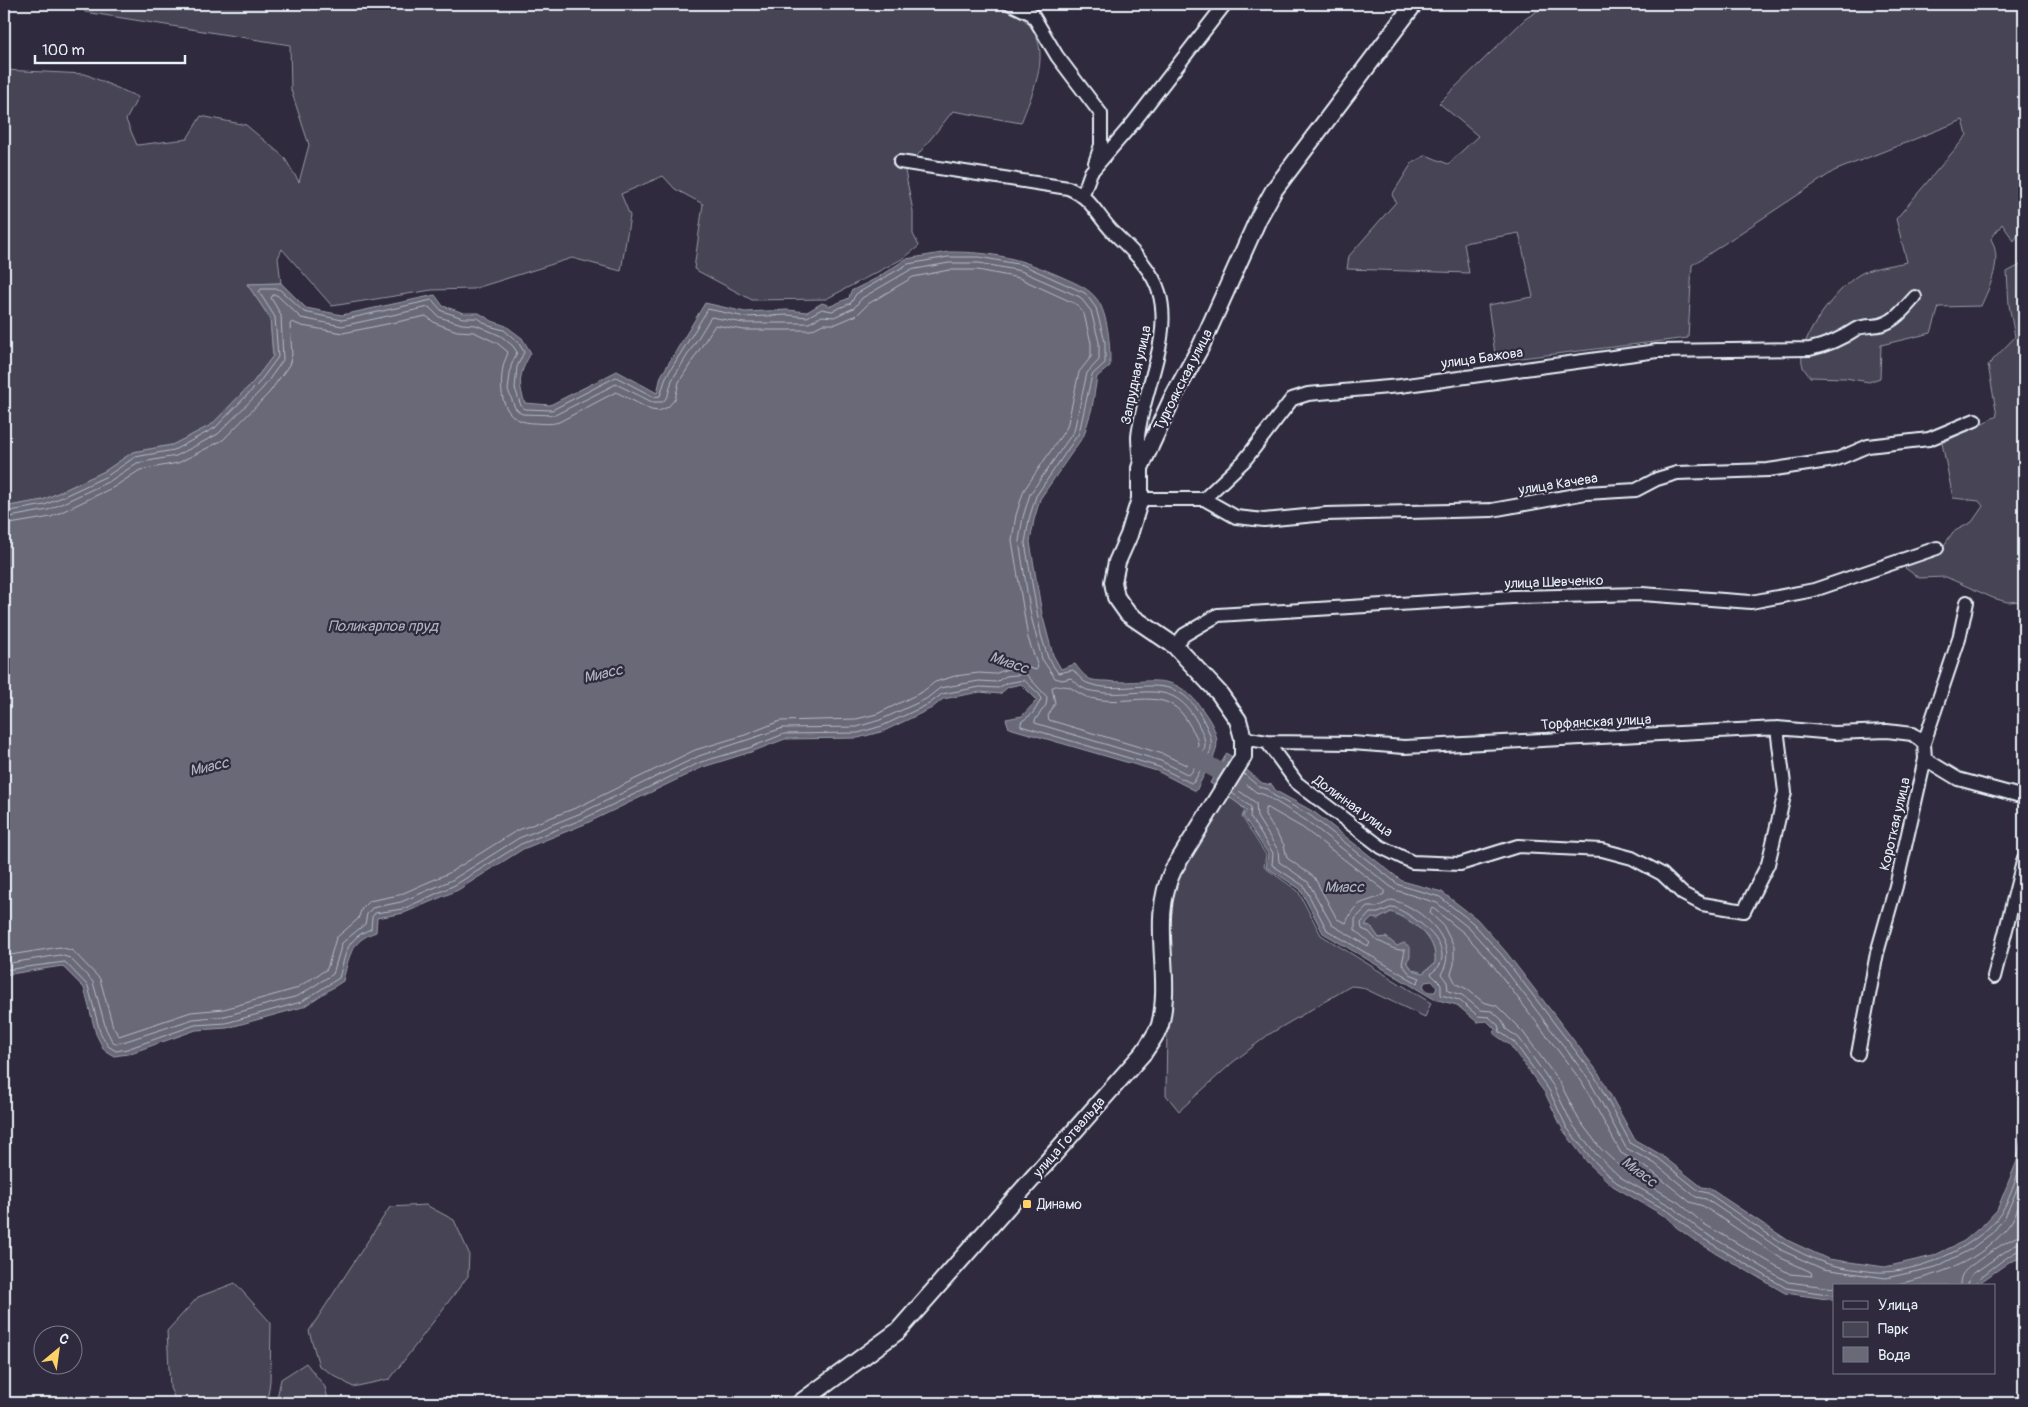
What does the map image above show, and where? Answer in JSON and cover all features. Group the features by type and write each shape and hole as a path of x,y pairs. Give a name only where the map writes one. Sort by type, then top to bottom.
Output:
{"main road":[{"name":"Тургоякская улица","path":"1243,757 1244,738 1238,720 1220,694 1175,646 1128,614 1116,598 1113,582 1117,562 1130,535 1140,499 1140,468 1172,399 1201,346 1258,217 1274,190 1414,4"},
{"name":"улица Готвальда","path":"800,1403 898,1331 1144,1052 1159,1027 1163,1000 1161,905 1164,887 1172,870 1243,757"}],"street":[{"path":"900,162 1068,188 1084,194 1101,144 1101,114 1057,56 1032,14 1011,4"},
{"path":"1091,172 1133,123 1225,4"},
{"name":"Запрудная улица","path":"1084,194 1105,224 1141,261 1159,291 1163,319 1138,438 1140,468"},
{"name":"улица Бажова","path":"1204,499 1244,461 1292,399 1308,394 1400,386 1657,351 1810,349 1829,344 1851,334 1857,328 1884,324 1903,312 1915,297"},
{"name":"улица Качева","path":"1140,499 1204,499 1236,517 1264,520 1326,514 1492,510 1586,493 1636,490 1657,479 1677,473 1768,470 1835,460 1868,446 1929,439 1975,420"},
{"name":"улица Шевченко","path":"1175,646 1184,635 1218,615 1543,596 1642,594 1751,602 1814,590 1937,548"},
{"name":"Короткая улица","path":"1858,1054 1877,953 1896,886 1926,759 1924,744 1959,640 1967,602"},
{"name":"Торфянская улица","path":"1267,742 1352,743 1404,747 1777,728 1834,733 1887,731 1912,734 1924,744"},
{"name":"Долинная улица","path":"1267,742 1297,783 1381,847 1412,862 1460,864 1518,846 1602,850 1632,858 1655,870 1662,874 1682,894 1702,904 1744,911 1768,864 1785,792 1777,728"},
{"path":"1244,738 1267,742"},
{"path":"1926,759 1958,779 2024,797"},
{"path":"1994,977 2019,903 2024,858"}],"green space":[{"path":"80,4 992,4 1026,21 1035,32 1040,58 1035,85 1021,123 953,111 905,171 913,211 913,234 919,246 904,258 826,299 752,300 694,269 703,204 675,189 663,176 621,194 630,216 621,271 572,258 473,289 432,290 332,306 282,249 278,258 281,283 247,284 270,318 273,356 254,381 212,425 172,445 133,452 105,471 43,500 4,507 4,70 85,74 138,97 126,120 137,145 187,139 201,116 246,125 284,157 299,182 309,145 291,90 290,45 85,12"},
{"path":"1548,4 2024,4 2024,226 2014,241 2002,224 1991,239 1996,256 1994,273 1981,306 1939,307 1931,333 1881,345 1880,378 1869,382 1845,378 1810,377 1803,367 1802,356 1805,343 1812,329 1821,314 1843,288 1862,273 1907,262 1896,219 1967,135 1963,120 1834,171 1692,265 1688,338 1496,361 1488,305 1533,297 1519,233 1464,243 1469,273 1347,269 1349,256 1396,202 1392,195 1412,163 1426,155 1448,164 1478,136 1439,103 1525,19"},
{"path":"2024,263 2024,601 2007,602 1993,598 1946,577 1919,578 1905,568 1912,559 1940,551 1953,532 1972,522 1983,506 1979,501 1953,498 1942,443 1997,416 1988,365 2015,337 2009,305 2007,272"},
{"path":"1229,794 1245,810 1242,817 1266,855 1264,867 1298,891 1321,935 1431,1003 1425,1017 1361,987 1351,986 1268,1035 1232,1063 1179,1111 1166,1095 1169,890"},
{"path":"1391,912 1415,925 1432,945 1435,963 1423,973 1413,970 1395,945 1390,941 1379,938 1372,928 1364,925 1372,917 1378,919"},
{"path":"426,1205 454,1220 469,1253 468,1276 390,1379 353,1387 319,1366 309,1331 390,1207"},
{"path":"235,1283 271,1323 270,1381 267,1403 177,1403 170,1388 167,1331 198,1297"},
{"path":"306,1363 325,1387 329,1403 276,1403 281,1379"}],"water":[{"name":"Поликарпов пруд","path":"948,252 980,253 1006,257 1033,265 1089,291 1101,306 1107,328 1110,366 1097,377 1092,408 1084,435 1040,499 1034,520 1030,542 1042,614 1053,655 1061,669 1075,664 1086,677 1097,681 1158,681 1170,683 1191,696 1210,722 1217,742 1213,759 1196,791 1157,771 1009,728 1006,719 1022,716 1037,700 1021,684 1008,687 1000,694 980,692 943,699 932,708 884,731 858,738 785,739 703,767 585,824 523,849 458,890 404,913 377,918 376,932 361,940 352,951 343,981 303,1007 227,1028 196,1030 128,1054 114,1056 104,1050 96,1034 84,988 62,966 4,975 4,507 43,500 105,471 133,452 172,445 211,425 254,381 273,356 270,318 247,284 281,283 306,308 342,315 435,295 443,306 464,313 479,313 492,321 506,326 522,338 531,353 524,366 520,383 525,403 550,405 617,371 657,393 661,376 705,303 745,312 788,310 807,312 822,303 831,306 849,298 851,291 875,279 906,259"},
{"name":"Миасс","path":"1227,753 1262,783 1272,785 1276,791 1314,812 1402,881 1442,892 1477,919 1506,952 1598,1072 1635,1140 1660,1154 1702,1187 1709,1188 1789,1241 1828,1259 1885,1267 1933,1256 1964,1241 1997,1210 2017,1161 2024,1121 2024,1250 2018,1259 2009,1262 1978,1284 1833,1284 1833,1300 1785,1293 1694,1240 1676,1227 1668,1218 1613,1186 1587,1162 1563,1130 1545,1093 1510,1045 1494,1034 1495,1029 1487,1021 1477,1022 1457,1005 1434,999 1323,933 1300,889 1266,867 1268,854 1243,816 1247,810 1210,783","holes":["1391,912 1408,920 1428,938 1435,954 1435,963 1423,973 1413,970 1406,962 1410,957 1410,947 1404,943 1397,946 1386,937 1379,938 1372,928 1365,925 1372,918 1378,919","1432,981 1437,987 1435,992 1429,992 1423,986 1425,982"]}],"waterway":[{"name":"Миасс","path":"1189,754 1238,782"}],"place":[{"name":"Динамо","path":"1027,1204"}]}
